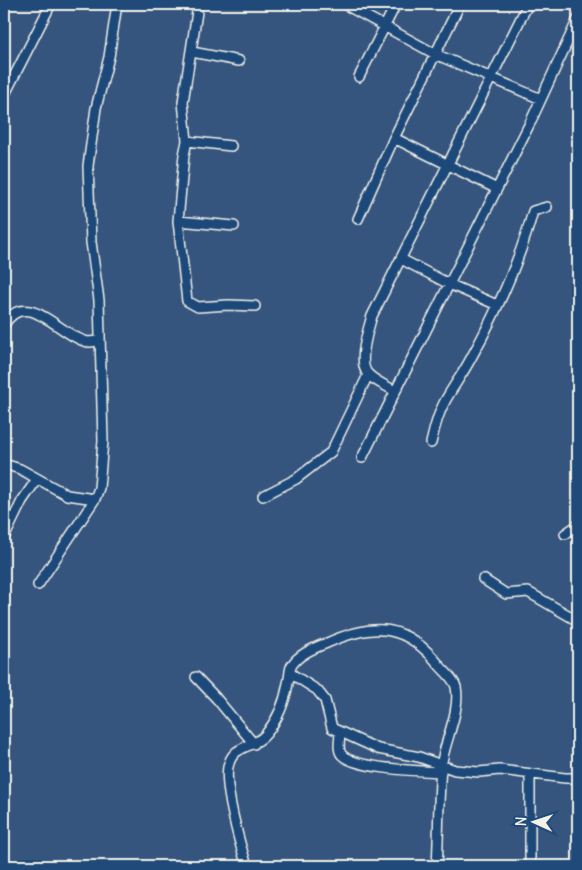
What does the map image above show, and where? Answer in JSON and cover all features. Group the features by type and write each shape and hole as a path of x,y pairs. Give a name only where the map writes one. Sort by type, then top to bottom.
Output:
{"street":[{"path":"4,96 51,4"},
{"path":"38,584 95,499 99,488 103,442 99,300 91,242 88,166 96,108 109,57 117,4"},
{"path":"196,4 197,12 192,52 183,102 186,141 178,221 187,300 198,307 228,304 255,306"},
{"path":"344,4 435,54 541,99"},
{"path":"359,77 396,4"},
{"path":"358,219 394,138 460,4"},
{"path":"395,391 368,375 364,367 365,339 372,316 528,4"},
{"path":"362,458 497,189 578,19"},
{"path":"192,52 239,61"},
{"path":"394,138 497,189"},
{"path":"186,141 231,146"},
{"path":"431,444 435,424 444,404 469,362 510,277 524,242 533,211 547,207"},
{"path":"178,221 234,226"},
{"path":"401,259 497,306"},
{"path":"4,325 12,314 25,310 46,318 80,339 88,342 99,340"},
{"path":"263,496 296,479 331,452 368,375"},
{"path":"4,464 20,469 37,480 68,495 95,499"},
{"path":"4,538 22,501 37,480"},
{"path":"565,534 578,525"},
{"path":"483,579 506,594 528,592 578,621"},
{"path":"247,866 240,844 227,781 228,766 234,753 254,744 267,733 284,702 291,666 299,658 322,645 365,629 379,629 404,635 418,643 429,652 456,687 451,733 441,769 437,866"},
{"path":"290,673 317,690 325,700 332,728 378,749 419,757 441,769"},
{"path":"196,677 254,744"},
{"path":"340,732 341,754 355,761 408,771 441,769 479,772 500,770 578,778"},
{"path":"530,774 530,866"}]}
